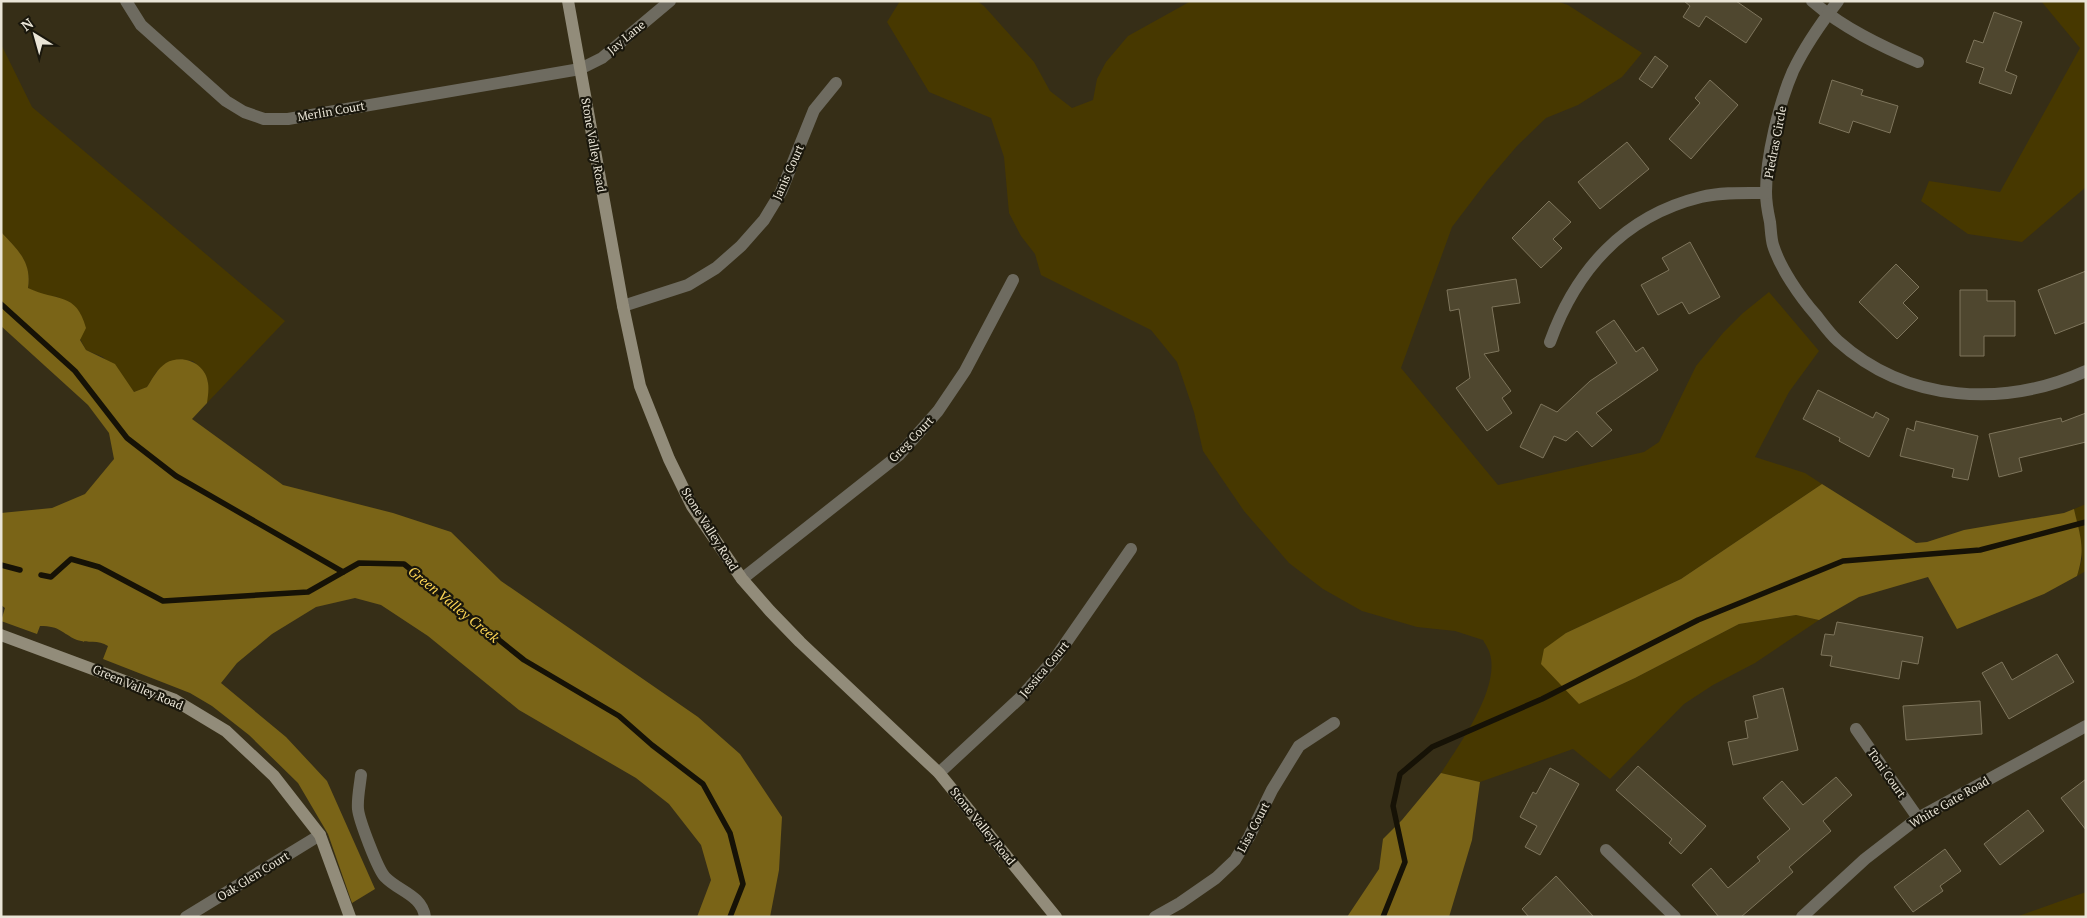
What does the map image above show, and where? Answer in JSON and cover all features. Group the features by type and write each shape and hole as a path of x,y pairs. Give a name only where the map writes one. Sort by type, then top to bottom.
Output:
{"street":[{"name":"Merlin Court","path":"126,1 141,25 219,94 244,112 264,120 288,119 580,69"},
{"name":"Stone Valley Road","path":"568,1 623,306 640,386 669,459 692,506 742,579 800,642 939,772 1056,917"},
{"name":"Jay Lane","path":"580,69 602,58 670,1"},
{"path":"1812,1 1828,15 1918,62"},
{"name":"Piedras Circle","path":"1838,1 1808,43 1790,80 1774,134 1768,164 1766,193 1773,245 1797,294 1838,341 1876,369 1924,389 1968,394 2002,394 2062,381 2086,370"},
{"name":"Janis Court","path":"623,306 688,285 716,268 741,246 764,220 781,192 814,110 836,83"},
{"path":"1550,342 1557,321 1568,300 1591,264 1625,232 1660,210 1702,197 1766,193"},
{"name":"Greg Court","path":"742,579 899,455 938,411 966,371 1013,280"},
{"name":"Jessica Court","path":"939,772 1020,698 1056,657 1131,549"},
{"name":"Green Valley Road","path":"1,635 173,700 226,732 274,776 297,803 320,835 350,917"},
{"name":"Lisa Court","path":"1156,917 1216,878 1235,860 1250,837 1272,790 1299,746 1334,723"},
{"name":"White Gate Road","path":"1802,917 1865,859 1918,818 2086,726"},
{"name":"Toni Court","path":"1856,729 1918,818"},
{"path":"362,775 358,810 378,866 384,876 416,900 424,909 425,917"},
{"name":"Oak Glen Court","path":"186,917 320,835"},
{"path":"1606,850 1675,917"}],"shaded area":[{"path":"900,1 977,1 984,6 1034,62 1050,91 1072,108 1093,100 1097,79 1106,62 1128,36 1191,1 1556,1 1568,5 1642,53 1622,77 1578,105 1546,118 1517,146 1487,181 1452,227 1401,368 1498,485 1644,452 1659,442 1696,366 1723,333 1743,313 1769,292 1819,351 1789,392 1755,457 1805,473 1822,484 1681,579 1566,633 1579,704 1635,678 1739,624 1796,615 1819,620 1755,663 1713,685 1684,704 1610,779 1573,749 1480,782 1441,773 1467,732 1484,700 1492,668 1490,654 1483,640 1455,631 1417,627 1362,611 1323,589 1289,563 1244,511 1203,451 1194,412 1177,362 1151,330 1041,275 1035,254 1021,236 1009,213 1004,157 991,118 929,92 887,22"},
{"path":"2041,1 2086,1 2086,187 2022,242 1968,234 1921,201 1929,181 2000,192 2080,48"},
{"path":"1,44 32,107 285,321 207,403 208,382 204,372 193,361 179,359 157,371 147,387 134,392 103,357 86,350 58,297 42,295 28,288 29,279 26,264 18,251 1,232"},
{"path":"1,232 18,251 26,264 29,279 28,288 64,299 77,308 86,328 80,340 86,350 115,364 134,392 147,387 166,363 179,359 193,362 203,370 208,383 208,390 207,403 192,419 283,485 393,513 451,532 501,581 698,717 740,754 782,817 779,870 770,917 697,917 711,880 701,845 669,804 636,778 519,710 428,636 381,605 355,598 316,607 272,634 237,663 221,683 286,737 327,781 375,889 352,903 328,834 298,783 249,735 212,706 190,693 103,659 108,646 104,644 77,640 52,627 40,626 37,634 1,621 5,608 1,605 1,513 52,508 85,494 114,459 109,433 88,405 1,326"},
{"path":"1822,484 1916,543 1927,542 1964,530 2064,513 2074,509 2082,550 2077,576 2044,594 1957,629 1928,577 1859,597 1819,620 1796,615 1739,624 1635,678 1579,704 1541,664 1544,649 1566,633 1681,579"},
{"path":"2086,504 2086,571 2077,576 2082,559 2074,509"},
{"path":"1441,773 1480,782 1472,840 1449,917 1347,917 1379,869 1383,839 1402,820"},
{"path":"2086,892 2086,917 2016,917"}],"building":[{"path":"1684,1 1736,1 1762,19 1746,43 1706,16 1699,27 1683,17 1690,6"},
{"path":"1994,12 2022,22 2005,71 2017,76 2011,94 1979,83 1984,68 1966,62 1974,40 1983,43"},
{"path":"1655,56 1668,66 1652,88 1639,79"},
{"path":"1710,80 1738,105 1691,159 1669,139 1700,103 1695,98"},
{"path":"1832,80 1863,90 1861,95 1898,106 1890,133 1853,121 1849,133 1819,123"},
{"path":"1627,142 1649,169 1600,209 1578,182"},
{"path":"1549,201 1571,222 1553,239 1562,248 1541,268 1512,238"},
{"path":"1690,242 1720,297 1689,314 1682,302 1658,315 1641,285 1669,270 1662,258"},
{"path":"1896,264 1919,287 1903,303 1918,318 1897,339 1859,302"},
{"path":"2086,271 2086,322 2055,334 2038,290"},
{"path":"1516,279 1520,303 1492,307 1499,351 1484,354 1511,391 1502,398 1512,413 1487,431 1456,388 1470,378 1459,309 1450,311 1447,290"},
{"path":"1960,290 1987,290 1987,301 2015,301 2015,336 1984,336 1984,356 1960,356"},
{"path":"1614,320 1636,352 1643,347 1658,370 1596,413 1612,430 1592,447 1577,431 1566,441 1554,436 1543,458 1520,447 1541,404 1557,412 1590,381 1617,363 1596,332"},
{"path":"1818,390 1873,418 1876,412 1889,419 1869,457 1839,441 1840,438 1803,419"},
{"path":"2086,413 2086,442 2019,458 2022,471 1999,477 1989,434 2061,418 2062,422"},
{"path":"1916,421 1978,436 1968,480 1952,477 1954,469 1900,456 1907,428 1914,431"},
{"path":"1837,622 1923,637 1918,664 1902,661 1899,679 1830,666 1832,656 1821,655 1825,634 1834,635"},
{"path":"2057,654 2074,682 2009,719 1982,673 2002,662 2012,680"},
{"path":"1783,688 1798,750 1733,765 1728,742 1748,738 1745,721 1758,718 1753,696"},
{"path":"1980,701 1982,734 1906,740 1903,706"},
{"path":"1638,766 1706,826 1681,854 1669,843 1672,839 1616,790"},
{"path":"1550,768 1579,784 1540,855 1525,847 1537,826 1520,817 1533,792 1536,794"},
{"path":"1836,777 1852,795 1823,821 1831,831 1789,867 1793,872 1741,917 1719,917 1692,885 1711,868 1728,888 1760,861 1757,857 1790,829 1763,798 1782,781 1803,805"},
{"path":"2086,779 2086,830 2061,798"},
{"path":"2028,810 2044,831 2000,865 1984,844"},
{"path":"1945,849 1961,871 1940,886 1943,891 1913,912 1894,887"},
{"path":"1556,876 1594,917 1529,917 1522,909"}],"waterway":[{"path":"1,304 75,371 127,438 176,476 343,572"},
{"path":"1383,917 1405,862 1393,806 1400,774 1432,747 1542,699 1698,620 1843,561 1980,550 2086,522"},
{"name":"Green Valley Creek","path":"41,575 51,577 71,559 99,567 163,601 308,592 359,563 404,564 524,660 619,716 652,745 703,784 730,833 743,884 730,917"},
{"path":"1,565 20,570"}]}
